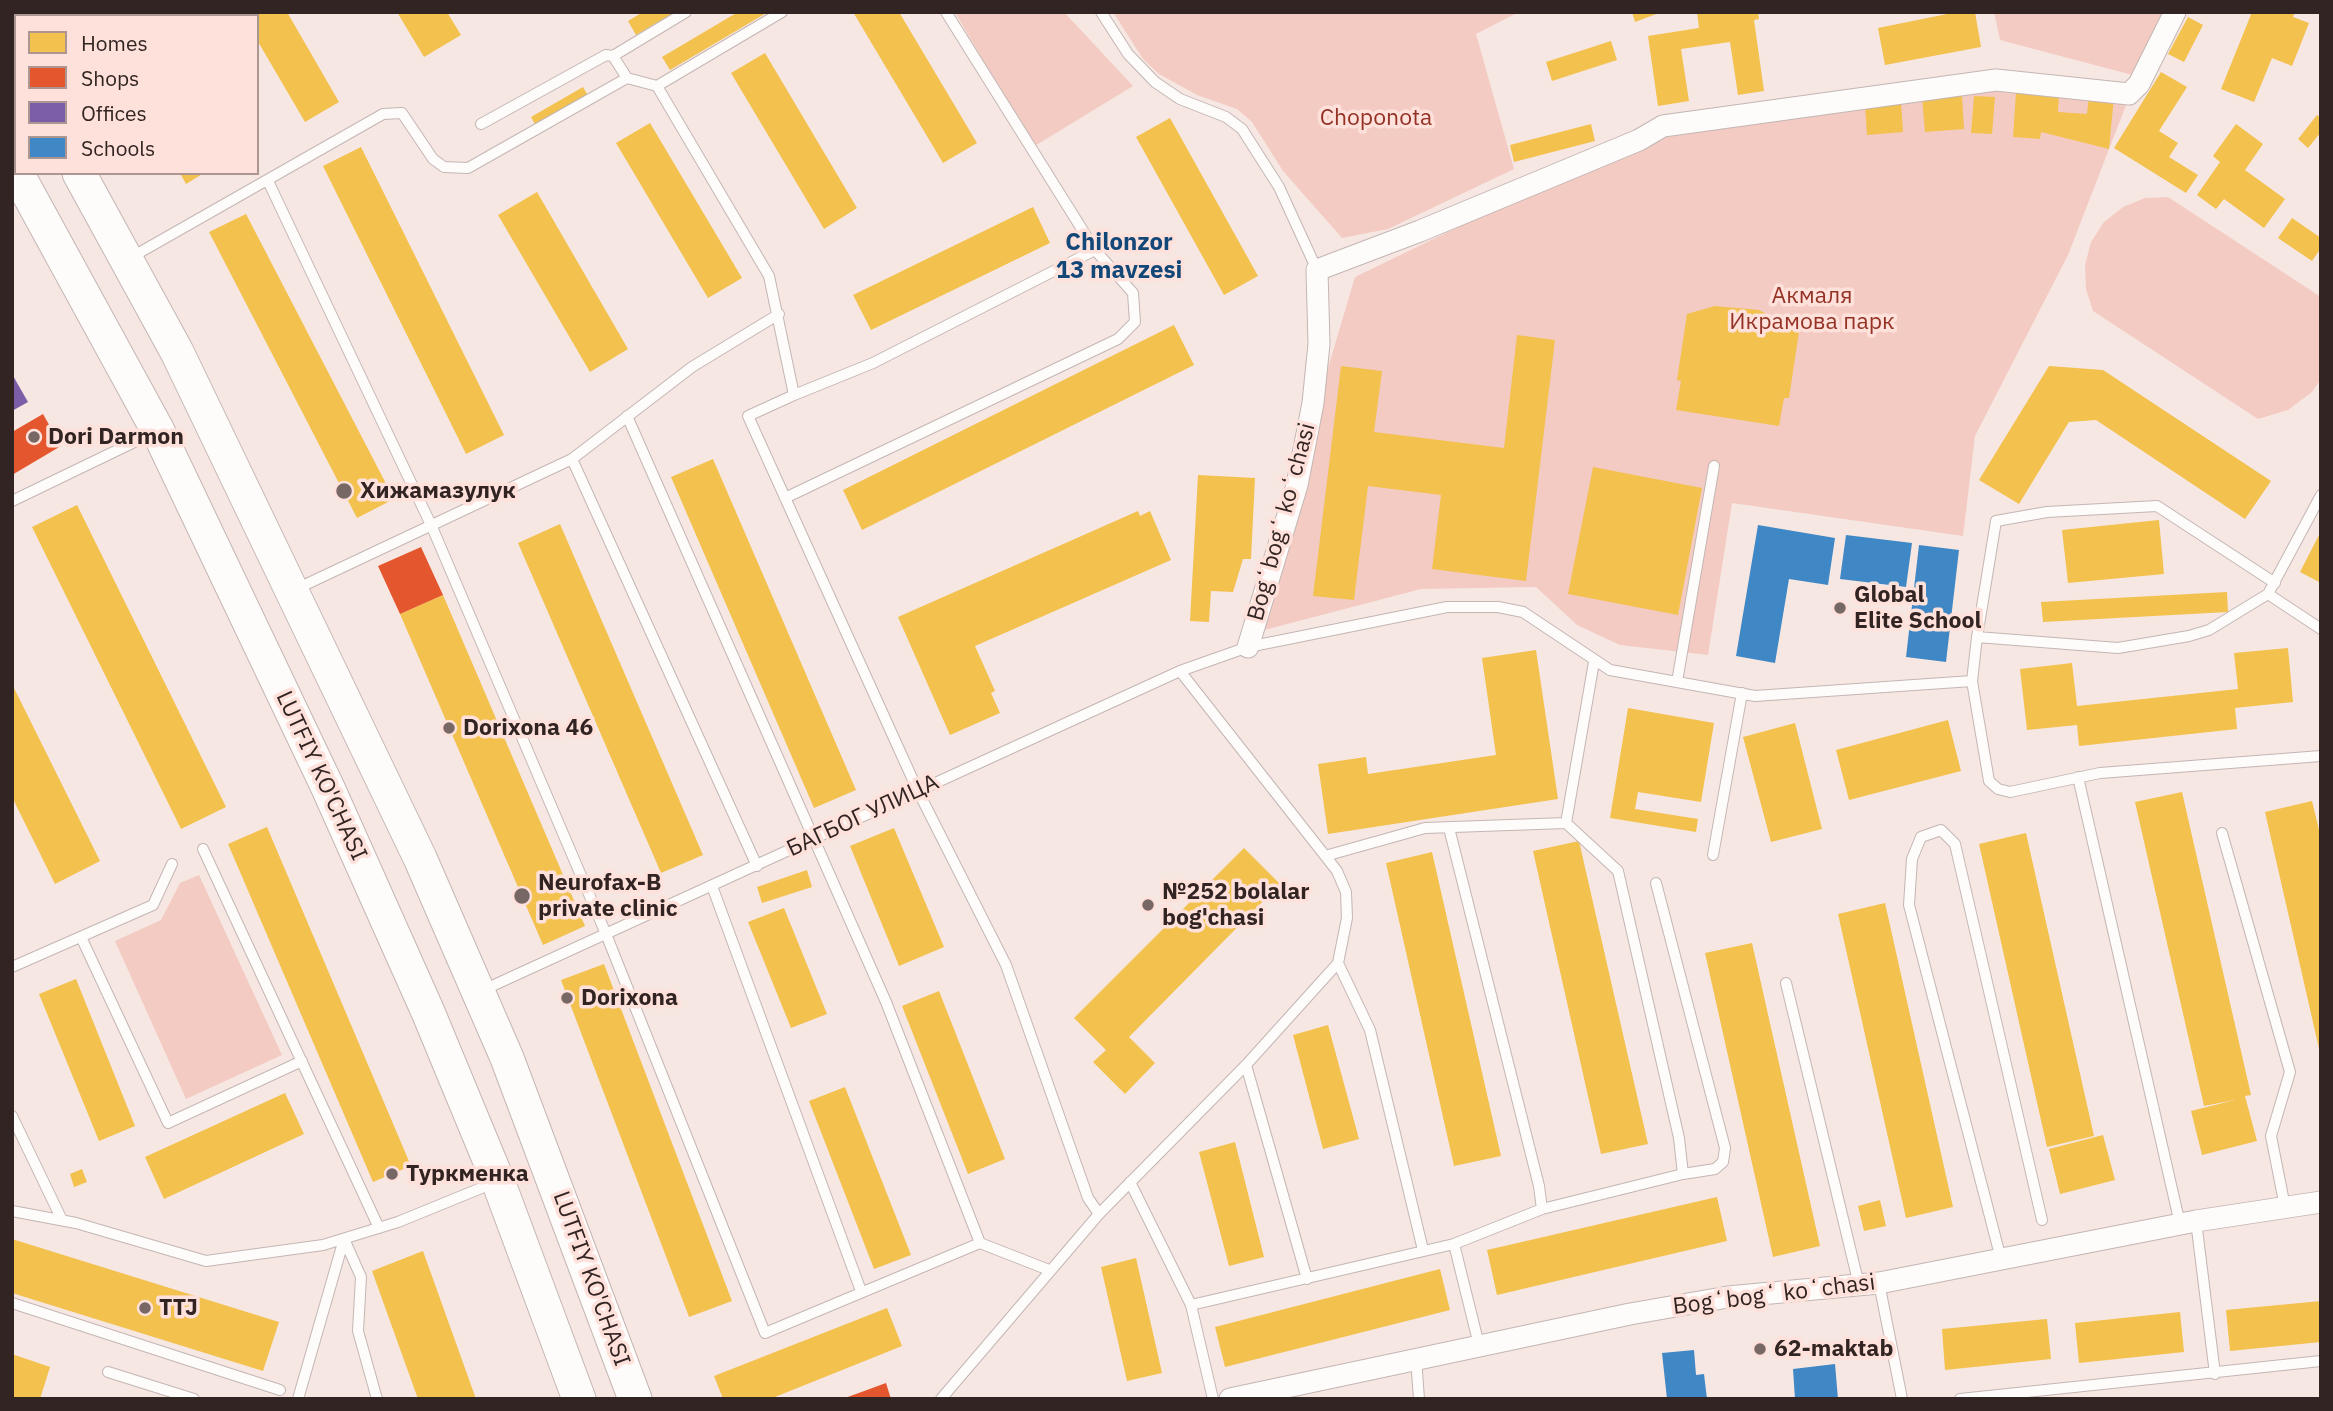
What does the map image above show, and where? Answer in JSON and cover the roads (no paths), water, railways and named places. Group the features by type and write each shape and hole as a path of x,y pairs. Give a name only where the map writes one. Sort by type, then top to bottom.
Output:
{"main road":[{"name":"LUTFIY KO'CHASI","path":"19,175 158,431 328,788 428,1012 498,1181 579,1399"},
{"name":"LUTFIY KO'CHASI","path":"80,175 177,352 293,590 480,992 566,1211 635,1399"},
{"path":"130,377 177,352"}],"street":[{"path":"1317,270 1420,231 1639,139 1663,126 1996,80 2129,93 2139,84 2175,12"},
{"name":"Bogʻbogʻ koʻchasi","path":"1248,648 1297,485 1313,403 1319,344 1317,270"},
{"name":"Bogʻbogʻ koʻchasi","path":"1230,1399 1630,1314 1728,1297 1869,1284 2188,1222 2321,1202"}],"lane":[{"path":"481,124 606,55 613,56 686,12"},
{"path":"657,86 782,12"},
{"path":"785,498 1118,339 1135,322 1133,293 1095,250 946,12"},
{"path":"1101,12 1129,54 1154,82 1180,99 1226,117 1242,129 1279,187 1317,270"},
{"path":"613,56 627,78 657,86 768,276 779,314 794,395"},
{"path":"128,260 383,114 396,111 407,117 433,159 444,167 468,168 627,78"},
{"path":"268,181 432,527 606,934 765,1333 980,1243 1049,1270"},
{"path":"1095,250 873,363 748,416 916,789 1006,965 1087,1198 1099,1214"},
{"path":"293,590 572,459 692,367 779,314"},
{"path":"627,416 886,1002 980,1243"},
{"path":"12,501 158,431"},
{"path":"572,459 757,866"},
{"path":"1677,682 1714,466"},
{"path":"1977,637 2127,647 2209,630 2268,594 2321,495"},
{"path":"2274,583 2157,506 2047,512 1996,521 1972,681 1989,781 1998,789 2010,792 2100,772 2321,756"},
{"path":"2268,594 2321,629"},
{"name":"БАГБОГ УЛИЦА","path":"480,992 757,866 916,789 1180,671 1248,648 1447,607 1498,607 1523,612 1594,662 1610,670 1755,696 1972,681"},
{"path":"1566,823 1594,662"},
{"path":"942,1399 1099,1214 1246,1065 1338,963 1347,918 1346,892 1325,856 1180,671"},
{"path":"1713,855 1742,693"},
{"path":"2078,777 2188,1222 2215,1374"},
{"path":"1325,856 1425,828 1566,823 1618,871 1679,1138 1683,1174"},
{"path":"1449,828 1539,1186 1542,1209"},
{"path":"2001,1259 1909,905 1912,859 1921,837 1941,830 1955,844 2042,1220"},
{"path":"2222,833 2290,1072 2271,1136 2285,1207"},
{"path":"203,849 379,1228"},
{"path":"12,967 153,905 172,864"},
{"path":"1191,1305 1454,1244 1542,1209 1683,1174 1715,1169 1723,1162 1725,1148 1656,883"},
{"path":"712,886 861,1292"},
{"path":"81,937 168,1123 302,1062"},
{"path":"1338,963 1370,1030 1423,1250"},
{"path":"1786,983 1902,1399"},
{"path":"1246,1065 1307,1279"},
{"path":"12,1116 62,1220"},
{"path":"12,1211 62,1220 206,1261 323,1245 379,1228 498,1181"},
{"path":"1130,1182 1191,1305 1213,1399"},
{"path":"298,1399 344,1239"},
{"path":"344,1239 361,1277 358,1331 377,1399"},
{"path":"1454,1244 1479,1345"},
{"path":"12,1303 280,1390"},
{"path":"1416,1358 1419,1399"},
{"path":"1960,1399 2321,1362"},
{"path":"108,1372 194,1399"}],"place":[{"name":"Dori Darmon","path":"34,437"},
{"name":"Хижамазулук","path":"344,491"},
{"name":"Global Elite School","path":"1840,608"},
{"name":"Dorixona 46","path":"449,728"},
{"name":"Neurofax-B private clinic","path":"522,896"},
{"name":"№252 bolalar bog'chasi","path":"1148,905"},
{"name":"Dorixona","path":"567,998"},
{"name":"Туркменка","path":"392,1174"},
{"name":"TTJ","path":"145,1308"},
{"name":"62-maktab","path":"1760,1349"}],"district":[{"name":"Chilonzor 13 mavzesi","path":"1119,257"}],"park label":[{"name":"Choponota","path":"1376,118"},
{"name":"Акмаля Икрамова парк","path":"1812,309"}]}
